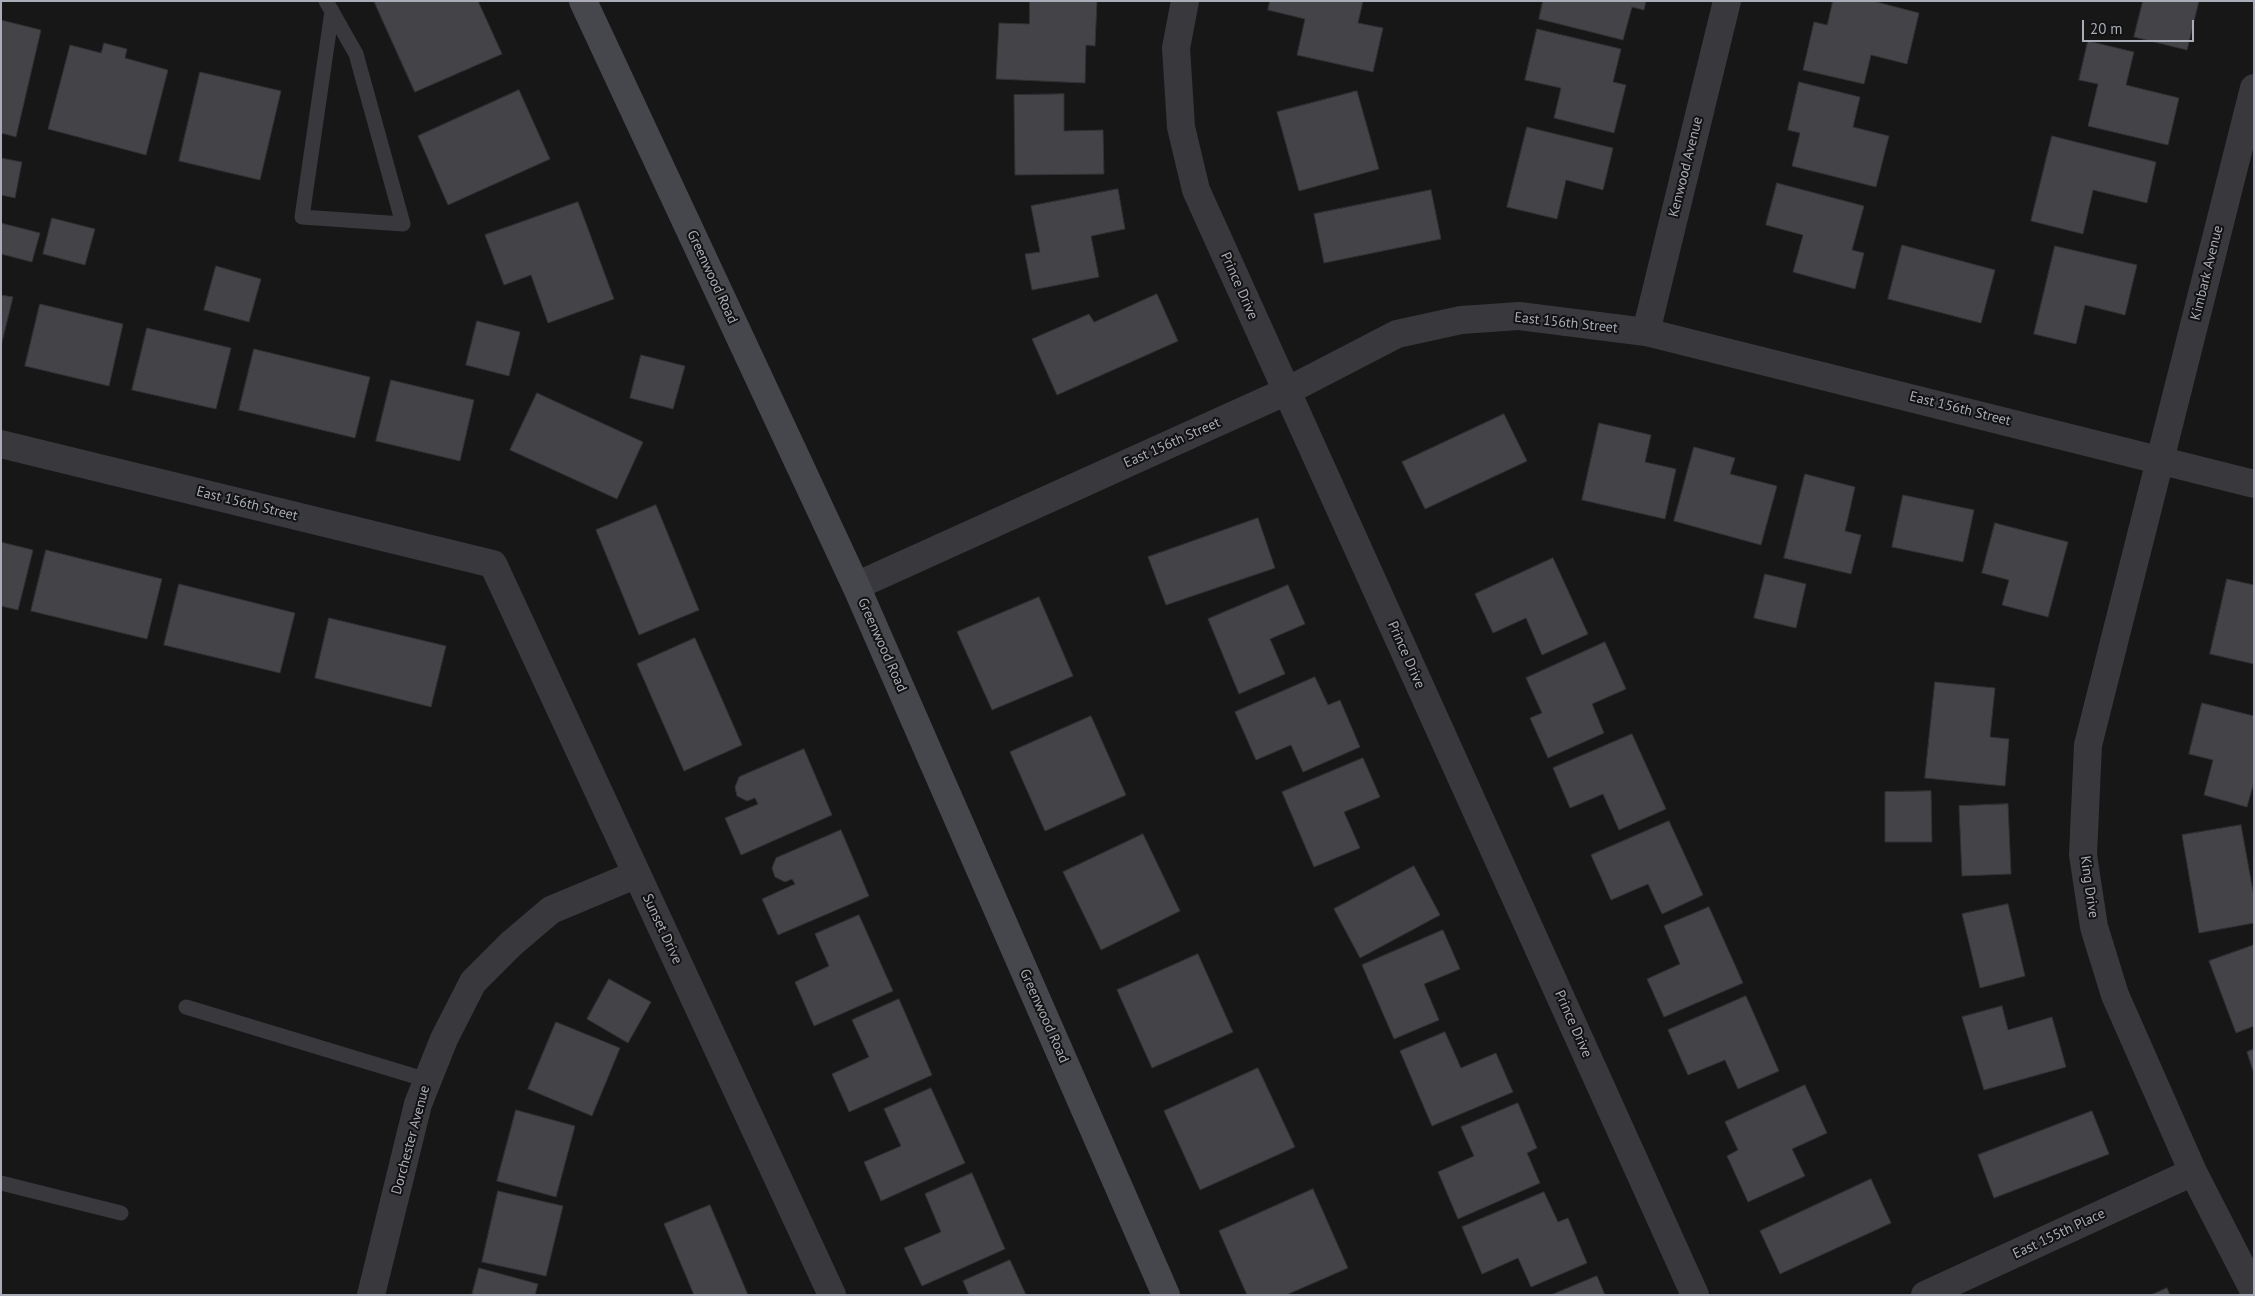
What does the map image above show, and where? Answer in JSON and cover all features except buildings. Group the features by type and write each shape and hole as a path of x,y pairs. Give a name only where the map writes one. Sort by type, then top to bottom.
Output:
{"street":[{"name":"Greenwood Road","path":"582,1 856,586 1166,1295"},
{"name":"Prince Drive","path":"1185,1 1176,48 1180,127 1196,190 1696,1295"},
{"name":"Kenwood Avenue","path":"1646,332 1726,1"},
{"name":"Kimbark Avenue","path":"2160,459 2254,88"},
{"name":"East 156th Street","path":"856,586 1287,391 1397,334 1461,320 1519,316 1646,332 2254,484"},
{"name":"East 156th Street","path":"1,444 493,564"},
{"name":"King Drive","path":"2160,459 2088,745 2083,855 2094,926 2115,995 2193,1172 2254,1291"},
{"name":"Sunset Drive","path":"493,564 832,1295"},
{"name":"Dorchester Avenue","path":"371,1295 418,1104 444,1039 473,982 511,944 551,910 637,874"},
{"name":"East 155th Place","path":"1925,1295 2193,1172"}],"lane":[{"path":"329,6 356,54 403,224 302,217 329,6"},
{"path":"186,1007 427,1080"},
{"path":"1,1183 121,1213"}]}
